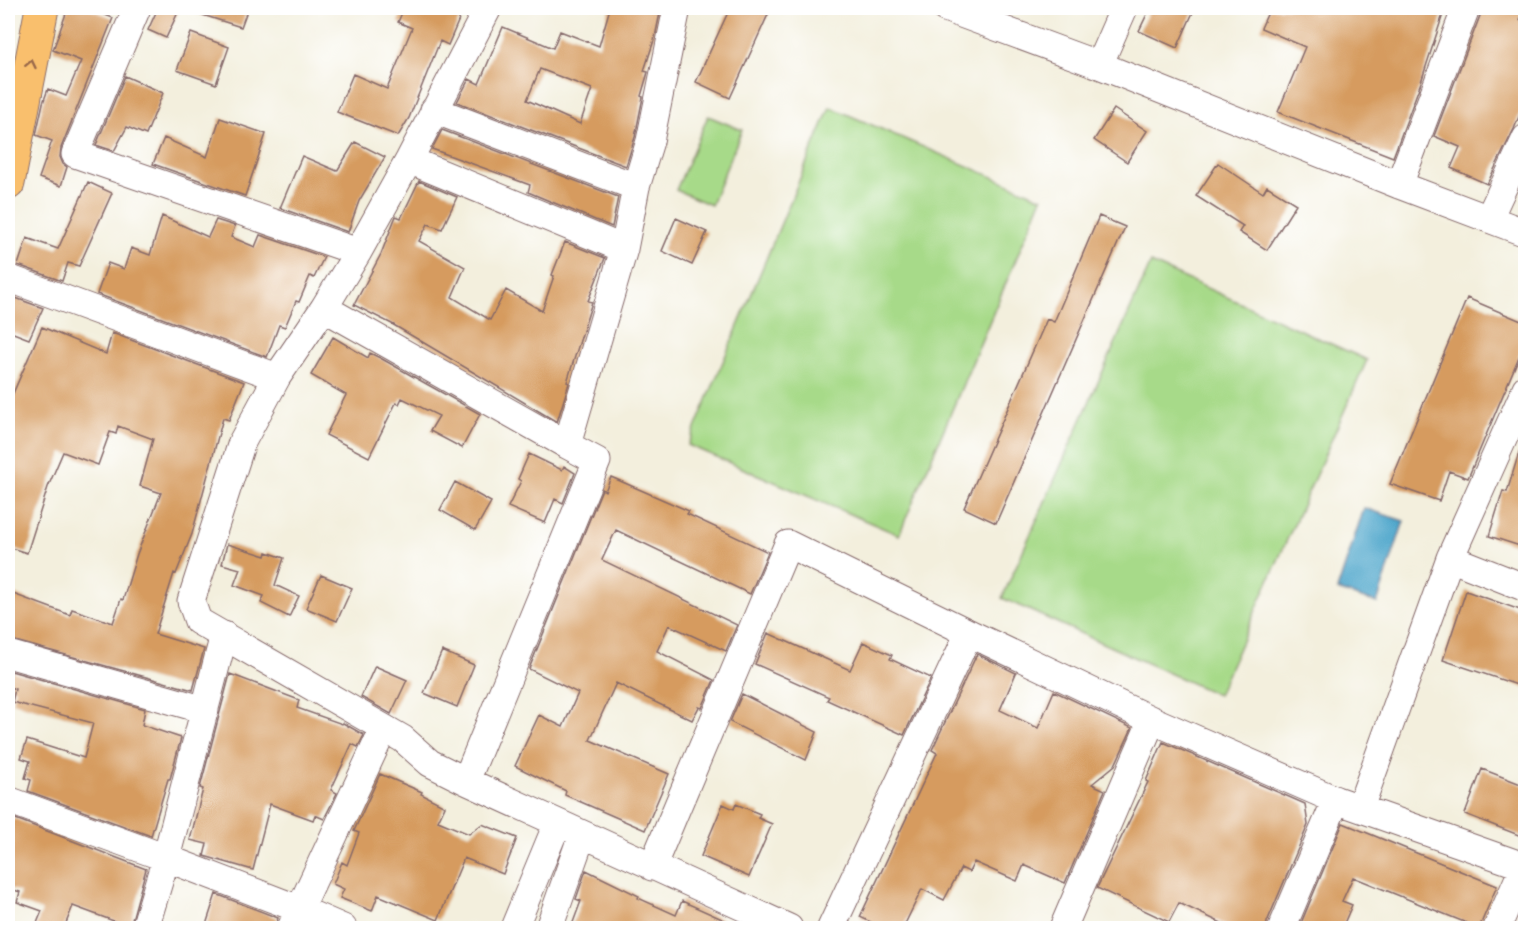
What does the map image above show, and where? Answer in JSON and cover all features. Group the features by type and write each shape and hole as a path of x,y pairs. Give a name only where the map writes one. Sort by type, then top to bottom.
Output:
{"main road":[{"path":"8,183 16,132 42,8"}],"street":[{"path":"137,8 75,154 358,252"},
{"path":"488,8 410,160 358,252 324,308 277,377 242,442 191,601 198,621 403,739 430,763 558,824 789,928"},
{"path":"567,445 624,249 636,187 650,141 677,8"},
{"path":"945,8 1099,65 1526,233"},
{"path":"1099,65 1124,8"},
{"path":"1399,184 1466,8"},
{"path":"434,110 636,187"},
{"path":"1489,218 1526,138"},
{"path":"410,160 624,249"},
{"path":"8,278 277,377"},
{"path":"324,308 597,461 466,781"},
{"path":"1282,928 1348,804 1450,558 1526,388"},
{"path":"652,867 788,544 1152,720 1348,804 1525,866 1497,928"},
{"path":"1450,558 1526,588"},
{"path":"831,928 969,633"},
{"path":"145,928 166,858 224,635"},
{"path":"8,654 205,710"},
{"path":"1063,928 1152,720"},
{"path":"295,919 384,728"},
{"path":"8,800 166,858 295,919 343,928"},
{"path":"514,928 558,824"},
{"path":"549,928 582,835"}],"green space":[{"path":"830,107 1042,198 899,535 688,445"},
{"path":"708,116 742,130 711,205 676,190"},
{"path":"1151,263 1367,360 1218,695 1002,598"}],"water":[{"path":"1364,508 1404,521 1377,603 1337,590"}],"building":[{"path":"68,8 87,8 113,18 61,148 60,157 67,167 61,186 39,178 52,141 36,135 48,89 66,96 81,61 53,50"},
{"path":"158,8 180,8 166,38 148,30"},
{"path":"194,8 248,8 241,27 193,12"},
{"path":"404,8 464,8 448,45 440,41 409,118 398,136 337,112 353,74 387,89 412,28 398,22"},
{"path":"610,8 661,8 644,71 648,72 641,96 643,97 635,137 626,166 457,102 469,79 479,84 503,27 553,48 560,31 599,46","holes":["540,69 592,89 580,124 527,100"]},
{"path":"730,8 771,8 730,98 696,82"},
{"path":"1150,8 1195,8 1177,48 1139,31"},
{"path":"1270,8 1445,8 1393,157 1278,112 1305,47 1261,28"},
{"path":"1483,8 1512,8 1523,12 1520,20 1526,23 1526,99 1487,184 1451,168 1460,147 1434,136"},
{"path":"191,33 229,47 216,84 177,70"},
{"path":"125,76 163,93 146,135 127,127 114,151 96,145"},
{"path":"1114,109 1147,131 1127,162 1094,140"},
{"path":"220,118 266,134 245,196 153,164 164,138 207,157"},
{"path":"442,130 618,197 612,227 528,192 530,185 432,149"},
{"path":"355,142 385,157 359,201 348,232 280,208 302,156 337,171"},
{"path":"1218,163 1263,193 1267,186 1296,204 1267,250 1239,232 1243,226 1196,196"},
{"path":"419,181 457,197 442,229 428,224 419,241 465,267 452,297 490,320 506,290 542,311 554,276 552,275 565,242 605,258 588,301 592,302 557,422 392,324 354,305 381,254 396,216 401,218"},
{"path":"88,182 112,193 79,266 68,263 62,281 18,265 27,238 58,249"},
{"path":"162,216 208,237 216,220 235,226 231,237 255,247 260,235 324,257 314,278 310,276 299,302 296,301 285,327 279,325 267,357 97,294 108,263 124,269 131,248 150,255"},
{"path":"1099,216 1125,227 996,523 964,508 1047,319 1054,322"},
{"path":"676,218 707,232 692,265 662,251"},
{"path":"10,296 43,308 29,339 8,331"},
{"path":"1467,298 1526,323 1526,340 1468,478 1449,471 1439,501 1390,484"},
{"path":"42,327 106,354 112,333 244,382 229,420 223,418 192,534 176,574 174,573 155,634 204,649 193,690 8,639 8,592 70,615 72,609 113,623 161,493 140,486 153,439 118,426 116,434 110,432 98,465 63,452 48,487 27,553 8,547 8,405"},
{"path":"333,337 368,358 370,353 382,359 480,414 462,448 430,431 439,416 402,398 399,404 396,403 369,457 326,435 346,395 311,375"},
{"path":"1521,446 1526,447 1526,548 1489,536 1503,491 1507,492"},
{"path":"529,454 562,470 564,466 575,473 563,503 555,499 545,523 508,507 521,481 518,479"},
{"path":"611,477 689,511 687,514 768,552 750,594 616,530 602,560 737,625 726,651 669,625 657,651 714,680 702,708 699,707 692,720 616,683 590,740 669,774 645,830 565,795 566,791 515,766 539,715 563,727 578,693 529,669 602,489 605,491"},
{"path":"455,482 491,502 475,530 440,510"},
{"path":"227,544 266,556 267,552 284,558 275,585 299,596 289,617 261,603 264,596 234,585 240,569 222,564"},
{"path":"321,575 352,588 337,621 306,608"},
{"path":"1466,591 1526,612 1526,688 1443,660"},
{"path":"768,633 850,670 863,642 892,655 890,659 931,678 904,735 827,700 829,697 755,664"},
{"path":"442,651 474,665 457,707 424,693"},
{"path":"977,654 1016,673 1000,710 1038,728 1054,691 1132,728 1115,765 1092,784 1105,790 1065,883 1024,865 1017,881 974,862 969,872 961,868 944,900 922,889 903,928 883,928 860,917 937,753 932,750"},
{"path":"375,666 407,680 391,714 361,697"},
{"path":"11,671 145,709 142,725 181,738 151,836 28,791 31,780 25,778 30,761 21,758 27,740 84,758 93,723 12,702 15,689 8,687"},
{"path":"230,674 299,700 297,708 343,723 364,735 358,747 352,744 331,790 337,793 324,819 315,815 313,820 270,804 253,870 204,856 207,844 190,840 203,789 200,788"},
{"path":"742,694 817,732 806,760 730,722"},
{"path":"1163,742 1305,804 1308,825 1266,928 1232,928 1179,903 1169,922 1097,888 1148,782 1146,781"},
{"path":"1482,769 1526,786 1526,838 1465,814"},
{"path":"380,774 422,792 421,794 445,806 438,821 469,834 482,824 517,838 503,874 464,858 438,920 378,895 372,911 340,898 344,889 333,884 342,862 347,865 359,833 354,831"},
{"path":"723,804 734,809 736,804 760,814 758,818 772,824 749,877 701,856"},
{"path":"13,818 146,869 130,927 73,906 64,928 35,928 42,911 17,902 20,892 8,888 8,831"},
{"path":"1343,823 1497,886 1479,928 1353,877 1342,901 1352,905 1342,928 1299,928"},
{"path":"586,870 676,915 682,901 742,928 571,928 581,901 576,899"},
{"path":"216,894 278,918 275,928 205,928"}]}
